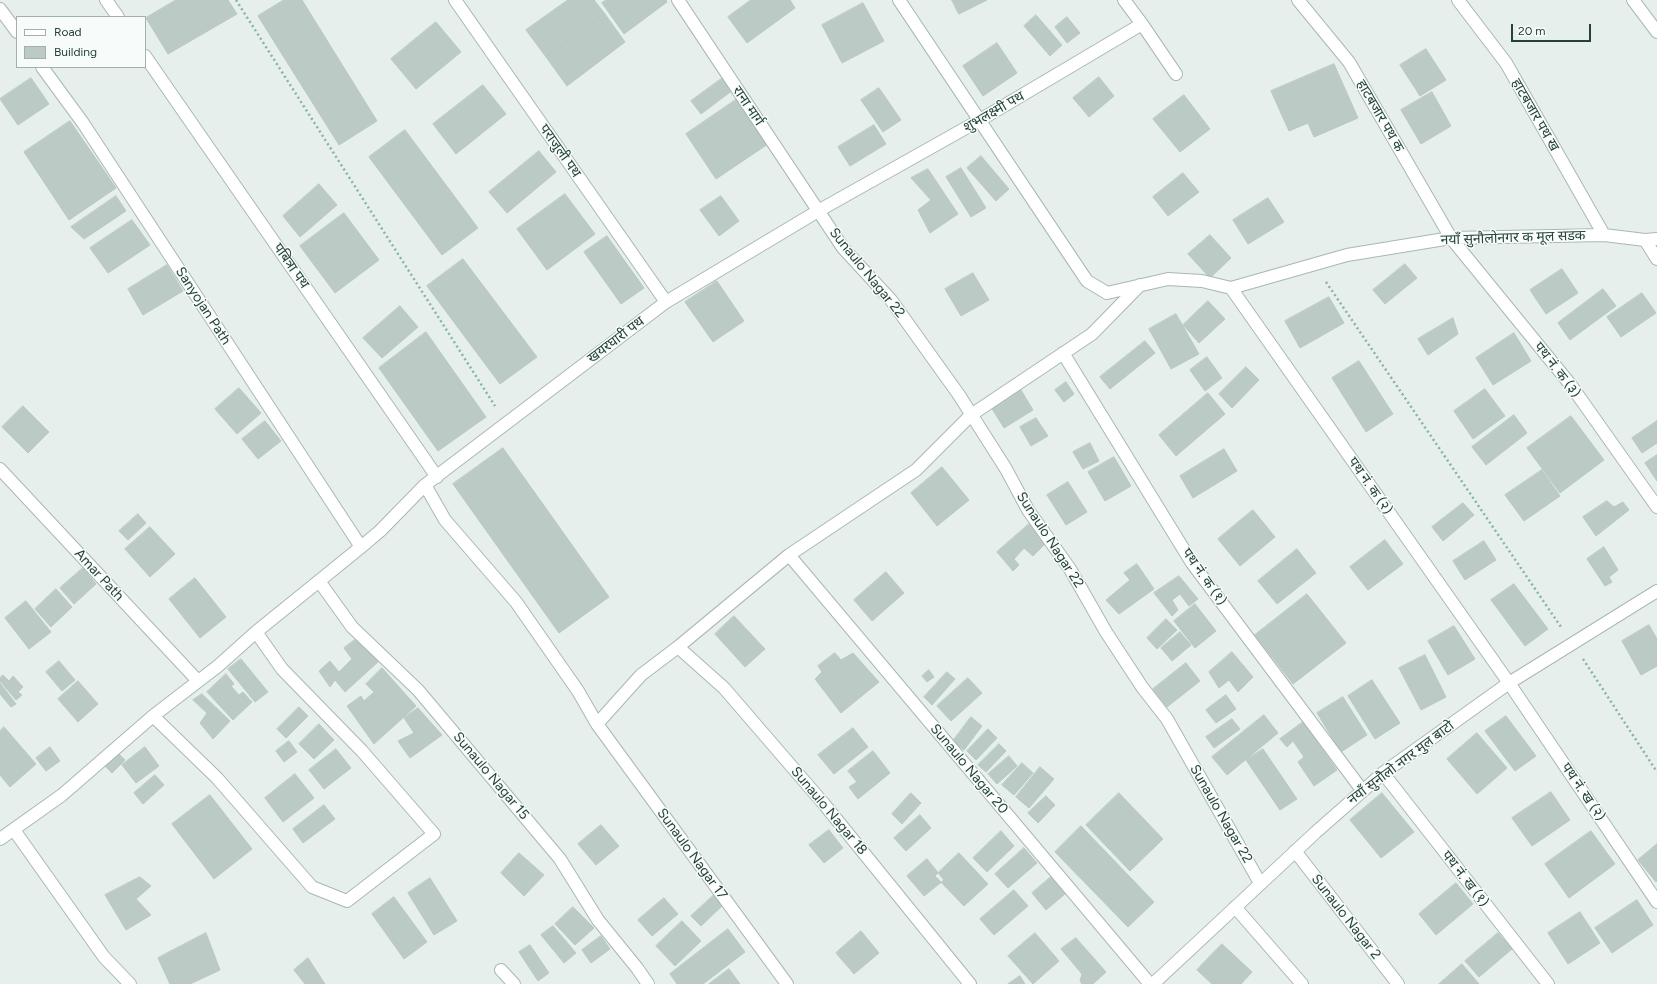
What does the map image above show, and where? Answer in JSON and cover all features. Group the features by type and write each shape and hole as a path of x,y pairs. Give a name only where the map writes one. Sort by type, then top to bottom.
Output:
{"street":[{"path":"106,0 117,16"},
{"name":"पराजुली पथ","path":"455,0 666,302"},
{"name":"राना मार्ग","path":"678,0 818,211"},
{"path":"899,0 1088,281 1107,293 1168,279 1202,281 1231,288"},
{"path":"1124,0 1176,74"},
{"name":"हाटबजार पथ क","path":"1298,0 1349,62 1451,238"},
{"name":"हाटबजार पथ ख","path":"1458,0 1506,63 1604,235"},
{"path":"1633,0 1657,32"},
{"path":"0,9 16,31"},
{"name":"शुभलक्ष्मी पथ","path":"818,211 980,120 1142,24"},
{"name":"पबित्रा पथ","path":"146,57 437,476"},
{"name":"Sanyojan Path","path":"43,68 83,123 361,547"},
{"name":"खयरघारी पथ","path":"0,839 62,795 154,716 218,666 256,632 361,547 380,531 425,485 666,302 818,211"},
{"name":"Sunaulo Nagar 22","path":"818,211 843,248 891,300 971,415 1006,469 1028,510 1070,569 1106,632 1142,687 1167,719 1260,883"},
{"name":"नयाँ सुनौलोनगर क मूल सडक","path":"1231,288 1347,255 1451,238 1604,235 1651,240"},
{"name":"पथ नं. क (३)","path":"1451,238 1570,384 1657,507"},
{"path":"1651,240 1657,258"},
{"path":"597,724 641,675 678,648 789,555 916,470 971,415 1092,334 1140,285"},
{"name":"पथ नं. क (२)","path":"1231,288 1509,683"},
{"name":"पथ नं. क (१)","path":"1063,353 1192,563 1362,790"},
{"name":"Amar Path","path":"0,469 198,681"},
{"name":"Sunaulo Nagar 17","path":"425,485 445,520 516,602 578,691 597,724 787,984"},
{"name":"Sunaulo Nagar 20","path":"789,555 1150,984"},
{"name":"Sunaulo Nagar 15","path":"318,581 352,627 418,690 555,853 598,920 648,984"},
{"name":"नयाँ सुनौलो नगर मुल बाटो","path":"1153,984 1260,883 1362,790 1383,773 1509,683 1657,591"},
{"path":"154,716 217,778 312,887 347,901 434,834 362,751 282,669 256,632"},
{"name":"Sunaulo Nagar 18","path":"678,648 724,688 824,804 970,984"},
{"name":"पथ नं. ख (२)","path":"1509,683 1657,902"},
{"name":"पथ नं. ख (१)","path":"1383,773 1548,984"},
{"path":"14,830 104,957 130,984"},
{"name":"Sunaulo Nagar 2","path":"1295,851 1398,984"},
{"path":"1235,907 1302,984"},
{"path":"501,970 514,984"}],"path":[{"path":"236,0 506,423"},
{"path":"1314,264 1573,643 1657,772"}],"building":[{"path":"176,0 228,0 237,14 168,54 146,18"},
{"path":"284,0 302,0 377,121 339,145 258,16"},
{"path":"568,0 594,0 605,14 546,57 526,30"},
{"path":"606,0 666,0 667,2 624,34 602,3"},
{"path":"751,0 790,0 795,8 747,43 728,17"},
{"path":"952,0 987,0 959,14"},
{"path":"863,3 884,41 842,63 822,25"},
{"path":"605,14 625,42 567,86 546,57"},
{"path":"1036,15 1062,45 1050,56 1024,26"},
{"path":"1067,17 1080,33 1067,43 1055,27"},
{"path":"436,22 461,52 416,89 391,59"},
{"path":"997,43 1017,73 983,96 963,66"},
{"path":"1426,49 1446,80 1420,96 1400,65"},
{"path":"1334,64 1358,118 1314,137 1308,123 1289,131 1271,91"},
{"path":"724,77 733,90 701,114 691,101"},
{"path":"1099,77 1114,96 1089,117 1073,98"},
{"path":"31,78 49,104 18,125 0,99"},
{"path":"483,85 506,114 456,154 433,124"},
{"path":"879,88 901,120 883,132 861,100"},
{"path":"1432,92 1451,126 1421,144 1401,110"},
{"path":"1184,95 1210,129 1180,152 1153,119"},
{"path":"737,99 768,144 716,179 686,134"},
{"path":"70,121 116,188 69,220 24,152"},
{"path":"874,125 886,144 850,166 838,147"},
{"path":"405,130 478,228 442,255 369,157"},
{"path":"539,151 556,172 507,213 489,192"},
{"path":"981,156 1009,189 996,201 967,168"},
{"path":"961,168 986,208 971,217 946,177"},
{"path":"928,169 958,214 930,233 918,210 931,200 911,178"},
{"path":"1183,173 1199,192 1168,216 1153,197"},
{"path":"319,184 337,205 300,237 283,216"},
{"path":"565,194 595,234 547,270 517,229"},
{"path":"116,196 126,211 84,239 71,227"},
{"path":"721,196 739,221 719,236 700,210"},
{"path":"1268,198 1284,222 1248,244 1233,220"},
{"path":"344,213 379,260 335,293 300,246"},
{"path":"132,220 150,245 108,273 90,248"},
{"path":"1210,235 1231,258 1210,278 1188,254"},
{"path":"607,236 644,288 621,304 584,252"},
{"path":"463,259 537,357 500,384 427,286"},
{"path":"1405,264 1417,278 1385,304 1373,290"},
{"path":"167,265 183,291 143,315 128,289"},
{"path":"1562,269 1578,293 1546,314 1530,290"},
{"path":"973,273 989,300 961,316 945,289"},
{"path":"717,281 744,321 713,342 685,302"},
{"path":"1603,289 1616,306 1570,340 1558,323"},
{"path":"1642,293 1656,313 1621,337 1607,317"},
{"path":"1329,297 1344,323 1300,348 1285,321"},
{"path":"1208,301 1225,319 1199,343 1183,325"},
{"path":"400,306 418,327 382,358 363,338"},
{"path":"1176,314 1199,354 1171,369 1149,329"},
{"path":"1453,318 1458,334 1428,355 1418,339"},
{"path":"426,332 486,417 438,451 379,368"},
{"path":"1514,333 1531,361 1493,385 1476,358"},
{"path":"1145,341 1155,353 1110,389 1100,377"},
{"path":"1207,357 1222,378 1205,391 1190,370"},
{"path":"1359,361 1393,414 1366,432 1332,378"},
{"path":"1246,367 1259,380 1232,408 1219,394"},
{"path":"1066,382 1074,394 1064,402 1055,390"},
{"path":"239,388 261,413 237,434 215,409"},
{"path":"1485,389 1505,416 1473,439 1454,411"},
{"path":"1021,390 1033,410 1004,428 991,407"},
{"path":"1208,393 1225,414 1176,456 1159,435"},
{"path":"23,406 49,432 28,453 2,427"},
{"path":"1514,415 1527,433 1486,465 1472,447"},
{"path":"1571,416 1604,460 1560,493 1527,448"},
{"path":"1036,418 1048,436 1031,446 1020,427"},
{"path":"265,421 281,441 258,459 242,439"},
{"path":"1657,421 1657,443 1642,453 1632,438"},
{"path":"1090,443 1099,461 1083,469 1073,452"},
{"path":"503,448 609,597 559,633 453,484"},
{"path":"1224,449 1237,471 1193,498 1180,476"},
{"path":"1657,455 1657,481 1645,463"},
{"path":"1114,457 1131,486 1105,501 1088,472"},
{"path":"942,467 969,500 937,526 911,493"},
{"path":"1542,470 1560,496 1524,521 1505,495"},
{"path":"1068,482 1087,512 1066,525 1047,495"},
{"path":"1607,501 1614,507 1623,502 1629,510 1596,536 1583,517"},
{"path":"1463,503 1474,515 1443,541 1432,527"},
{"path":"1253,510 1275,537 1240,566 1218,539"},
{"path":"138,514 146,523 128,540 119,531"},
{"path":"1029,524 1046,543 1033,556 1024,548 1014,559 1019,565 1013,571 997,552"},
{"path":"150,527 175,554 150,577 125,549"},
{"path":"1385,540 1403,564 1368,590 1350,567"},
{"path":"1484,541 1496,560 1465,580 1453,561"},
{"path":"1604,547 1618,570 1609,577 1612,582 1605,586 1587,559"},
{"path":"1297,549 1316,573 1277,604 1258,581"},
{"path":"1137,564 1154,589 1119,614 1106,600 1130,580 1124,573"},
{"path":"83,568 96,584 74,604 60,588"},
{"path":"886,572 904,593 872,621 854,600"},
{"path":"1179,576 1198,599 1189,606 1180,594 1172,600 1178,610 1172,616 1154,593"},
{"path":"195,578 226,617 200,638 169,599"},
{"path":"1514,584 1548,629 1525,646 1491,600"},
{"path":"56,589 72,607 51,627 35,609"},
{"path":"1307,594 1346,643 1293,684 1255,635"},
{"path":"26,601 51,632 29,649 5,618"},
{"path":"1195,604 1216,631 1195,648 1174,621"},
{"path":"734,616 765,649 745,667 715,634"},
{"path":"1166,619 1177,630 1157,649 1147,638"},
{"path":"1649,625 1657,639 1657,666 1641,675 1622,641"},
{"path":"1454,626 1475,659 1448,675 1428,641"},
{"path":"1180,632 1191,645 1172,661 1161,648"},
{"path":"359,637 379,661 345,692 335,680 330,687 319,671 330,661 339,672 352,659 344,648"},
{"path":"1232,652 1253,677 1238,692 1229,680 1219,688 1209,672"},
{"path":"835,653 841,660 853,653 879,682 841,713 815,679 822,672 818,666"},
{"path":"1425,655 1446,697 1421,710 1399,668"},
{"path":"241,659 268,692 255,702 228,669"},
{"path":"59,661 75,680 62,691 46,672"},
{"path":"1186,663 1200,681 1167,707 1153,689"},
{"path":"382,668 416,706 374,744 347,706 361,696 364,701 374,692 366,684"},
{"path":"929,670 934,677 927,682 922,676"},
{"path":"947,672 955,679 932,705 924,697"},
{"path":"226,674 234,684 231,686 239,695 243,692 252,702 233,720 207,692"},
{"path":"3,675 9,681 13,676 23,687 18,692 22,695 16,700 0,681 0,678"},
{"path":"968,678 982,693 951,721 937,706"},
{"path":"1372,680 1400,723 1375,739 1348,696"},
{"path":"78,681 98,704 78,722 58,699"},
{"path":"0,683 16,704 11,707 0,694"},
{"path":"202,694 230,721 213,739 200,723 207,713 193,700"},
{"path":"1226,695 1236,709 1216,723 1206,710"},
{"path":"1343,697 1367,735 1341,752 1317,713"},
{"path":"299,707 308,716 286,738 277,729"},
{"path":"418,708 442,735 410,758 398,741 414,733 404,718"},
{"path":"1264,715 1278,733 1227,775 1212,757"},
{"path":"1506,716 1536,756 1515,771 1485,731"},
{"path":"971,717 982,726 964,750 953,741"},
{"path":"1232,719 1240,729 1214,748 1206,737"},
{"path":"1303,722 1337,770 1314,786 1298,762 1304,757 1293,741 1287,747 1280,739"},
{"path":"319,724 334,740 314,759 299,744"},
{"path":"4,727 36,764 10,787 0,775 0,731"},
{"path":"853,728 868,747 834,774 818,755"},
{"path":"988,729 997,738 976,760 967,751"},
{"path":"1477,733 1507,768 1477,794 1447,759"},
{"path":"289,741 297,752 284,762 276,751"},
{"path":"999,744 1006,751 986,772 978,765"},
{"path":"50,747 60,761 46,771 36,758"},
{"path":"145,747 159,766 136,783 122,765"},
{"path":"336,749 351,768 324,789 309,770"},
{"path":"1263,749 1297,799 1280,810 1246,760"},
{"path":"116,751 125,760 112,773 103,764"},
{"path":"873,751 890,773 858,799 849,787 857,782 848,771"},
{"path":"1009,756 1017,766 997,784 988,774"},
{"path":"1022,763 1033,773 1014,795 1002,785"},
{"path":"1040,767 1054,779 1029,808 1016,797"},
{"path":"295,774 314,798 283,822 265,798"},
{"path":"155,775 164,785 143,804 134,793"},
{"path":"1551,792 1570,820 1532,846 1512,818"},
{"path":"911,793 921,803 902,824 892,814"},
{"path":"1119,793 1163,839 1130,871 1086,825"},
{"path":"1382,793 1414,832 1381,858 1350,820"},
{"path":"210,795 252,849 214,879 172,824"},
{"path":"1046,796 1055,805 1038,823 1028,813"},
{"path":"324,805 335,819 303,843 293,829"},
{"path":"920,815 931,828 906,851 894,838"},
{"path":"601,825 619,846 596,865 578,844"},
{"path":"1081,826 1154,902 1128,927 1055,852"},
{"path":"829,830 843,848 824,863 809,845"},
{"path":"1001,831 1014,846 987,872 973,858"},
{"path":"1591,831 1615,864 1569,898 1545,864"},
{"path":"1657,844 1657,881 1656,882 1638,860"},
{"path":"1024,848 1037,863 1008,888 995,874"},
{"path":"519,853 544,875 524,896 501,873"},
{"path":"959,853 988,884 964,906 935,876"},
{"path":"927,859 944,880 924,896 907,876"},
{"path":"140,877 151,886 136,899 151,915 126,930 105,895"},
{"path":"1051,877 1065,894 1046,910 1032,893"},
{"path":"430,878 457,921 434,935 408,893"},
{"path":"1456,883 1473,904 1436,935 1419,914"},
{"path":"1014,890 1028,906 994,935 980,919"},
{"path":"714,895 723,905 701,926 691,916"},
{"path":"394,897 427,942 404,959 372,914"},
{"path":"664,898 678,914 652,936 638,920"},
{"path":"1637,900 1653,925 1612,953 1595,928"},
{"path":"573,907 594,928 575,945 555,924"},
{"path":"1580,912 1600,943 1568,964 1548,933"},
{"path":"682,921 701,941 675,966 656,946"},
{"path":"553,926 576,953 564,963 541,935"},
{"path":"728,929 745,952 703,984 677,984 670,974"},
{"path":"861,931 879,953 854,974 836,953"},
{"path":"206,933 220,970 190,984 170,984 158,958"},
{"path":"1035,933 1059,961 1033,984 1008,956"},
{"path":"1498,933 1512,949 1479,977 1465,961"},
{"path":"601,936 610,949 591,963 582,950"},
{"path":"1076,938 1106,972 1093,984 1082,984 1080,981 1082,974 1061,949"},
{"path":"1222,944 1252,972 1241,984 1212,984 1197,970"},
{"path":"530,945 549,973 538,981 519,952"},
{"path":"308,958 325,984 305,984 294,970"},
{"path":"1462,964 1479,984 1439,984"},
{"path":"729,969 740,984 709,984"},
{"path":"1020,976 1025,984 1008,984"}]}
